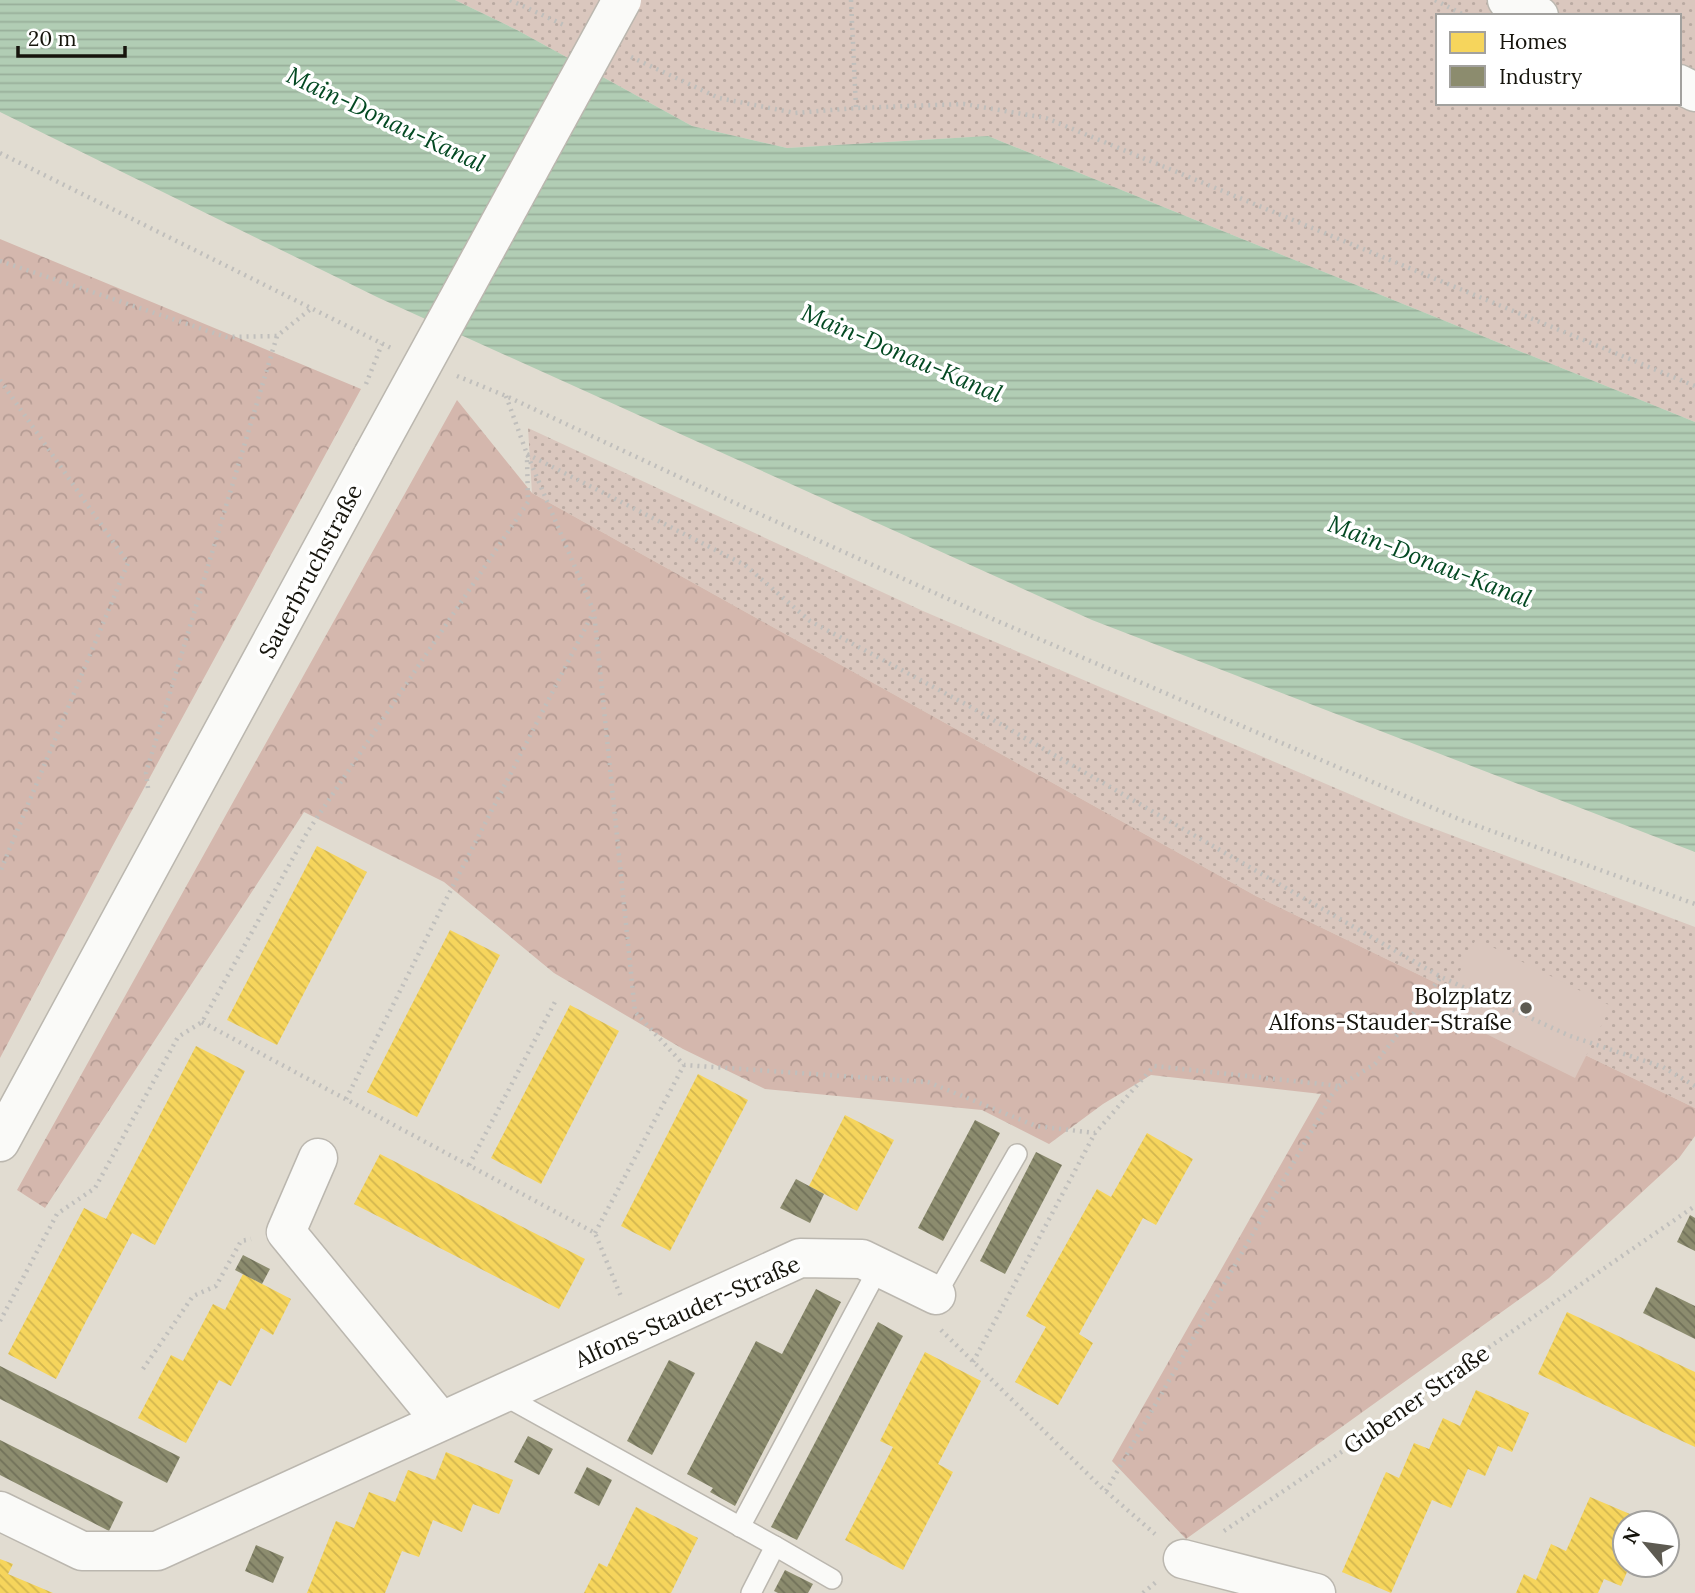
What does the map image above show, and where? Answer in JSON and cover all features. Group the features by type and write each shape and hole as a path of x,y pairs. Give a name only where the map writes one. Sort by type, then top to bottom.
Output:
{"street":[{"name":"Sauerbruchstraße","path":"0,1142 622,0"},
{"path":"1507,0 1535,14"},
{"path":"318,1158 286,1232 442,1421"},
{"name":"Alfons-Stauder-Straße","path":"0,1511 82,1551 157,1551 800,1258 862,1259 936,1295"},
{"path":"1183,1559 1316,1593"}],"lane":[{"path":"936,1295 1017,1154"},
{"path":"740,1527 879,1267"},
{"path":"501,1394 832,1579"},
{"path":"751,1593 775,1546"}],"path":[{"path":"510,0 573,30"},
{"path":"851,0 856,107"},
{"path":"1435,0 1462,14"},
{"path":"621,52 719,98 795,113 856,107 964,104 1046,118 1695,386"},
{"path":"0,153 396,351"},
{"path":"0,261 226,337 276,336"},
{"path":"178,815 149,797 146,773 276,336 312,308"},
{"path":"0,380 128,564 0,872"},
{"path":"1095,1133 1036,1126 928,1082 684,1065 635,1012 594,612 527,454 506,396 995,620 1461,820 1695,904"},
{"path":"527,454 745,565 810,621 969,706 1441,977 1570,1036 1663,1067 1695,1086"},
{"path":"0,1321 57,1214 94,1188 178,1037 202,1022 308,831 528,502 527,454"},
{"path":"346,1099 594,612"},
{"path":"1106,1491 1339,1086 1374,1064 1441,977"},
{"path":"469,1165 556,1000"},
{"path":"202,1022 594,1233 636,1332"},
{"path":"594,1233 684,1065"},
{"path":"973,1362 1095,1133 1154,1066 1339,1086"},
{"name":"Gubener Straße","path":"1143,1593 1183,1559 1441,1385 1488,1348 1695,1206"},
{"path":"143,1369 193,1296 216,1286 241,1241 286,1232"},
{"path":"936,1295 941,1330 1106,1491 1183,1559"}],"shaded area":[{"path":"455,0 1695,0 1695,422 988,136 787,148 692,126 517,30"},
{"path":"528,428 923,611 1403,817 1695,927 1695,1108 1256,896 532,493"},
{"name":"Bolzplatz Alfons-Stauder-Straße","path":"1476,939 1611,1006 1575,1078 1440,1011"}],"green space":[{"path":"0,239 361,389 0,1058"},
{"path":"457,400 532,493 1256,896 1695,1108 1695,1136 1679,1158 1549,1278 1186,1539 1112,1461 1321,1094 1151,1075 1103,1104 1049,1144 982,1110 765,1089 683,1049 554,973 444,882 304,812 45,1208 17,1190"}],"water":[{"name":"Main-Donau-Kanal","path":"0,0 455,0 517,30 692,126 787,148 988,136 1695,422 1695,852 1092,620 379,298 0,112"}],"building: Homes":[{"path":"317,846 367,872 277,1045 227,1020"},
{"path":"450,930 500,955 417,1117 367,1092"},
{"path":"570,1005 619,1031 541,1184 491,1158"},
{"path":"196,1046 245,1071 155,1245 132,1233 56,1379 8,1354 84,1208 106,1219"},
{"path":"698,1074 748,1100 670,1251 621,1226"},
{"path":"845,1115 894,1140 857,1211 809,1186"},
{"path":"1147,1133 1193,1159 1156,1225 1143,1218 1079,1334 1093,1343 1058,1405 1015,1382 1046,1327 1026,1316 1097,1189 1111,1197"},
{"path":"380,1154 585,1259 559,1309 354,1204"},
{"path":"243,1274 291,1299 273,1335 261,1328 231,1386 219,1380 186,1443 138,1418 171,1355 183,1361 213,1304 225,1310"},
{"path":"1567,1312 1695,1372 1695,1447 1538,1374"},
{"path":"925,1352 981,1381 938,1464 953,1472 903,1570 845,1540 893,1447 880,1441"},
{"path":"1476,1390 1529,1413 1512,1452 1498,1446 1485,1476 1468,1469 1451,1508 1432,1500 1391,1593 1342,1572 1386,1472 1399,1478 1414,1443 1429,1449 1443,1418 1460,1426"},
{"path":"446,1452 513,1480 499,1514 473,1504 462,1532 433,1520 419,1557 402,1551 385,1593 307,1593 336,1521 354,1528 369,1492 395,1502 408,1470 435,1480"},
{"path":"1590,1497 1618,1509 1611,1509 1611,1579 1624,1579 1621,1586 1604,1579 1598,1593 1516,1593 1524,1574 1536,1580 1551,1544 1566,1551"},
{"path":"636,1507 698,1538 671,1593 584,1593 599,1563 607,1567"},
{"path":"0,1559 13,1564 8,1574 53,1593 0,1593"}],"building: Industry":[{"path":"975,1120 1000,1133 943,1241 918,1228"},
{"path":"1036,1152 1062,1165 1005,1274 980,1261"},
{"path":"796,1179 824,1194 810,1223 780,1208"},
{"path":"1690,1215 1695,1218 1695,1251 1677,1242"},
{"path":"243,1255 270,1269 262,1284 235,1270"},
{"path":"1656,1287 1695,1306 1695,1339 1643,1313"},
{"path":"816,1289 841,1302 735,1506 710,1492 713,1488 687,1474 756,1341 782,1354"},
{"path":"878,1322 903,1336 797,1540 771,1527"},
{"path":"669,1360 695,1373 652,1455 627,1441"},
{"path":"0,1366 180,1457 167,1483 0,1399"},
{"path":"528,1436 553,1449 539,1475 514,1462"},
{"path":"0,1440 123,1502 109,1531 0,1475"},
{"path":"587,1467 612,1480 599,1506 574,1493"},
{"path":"256,1545 284,1557 273,1583 245,1571"},
{"path":"785,1570 813,1584 808,1593 774,1591"}],"place":[{"name":"Bolzplatz Alfons-Stauder-Straße","path":"1526,1008"}]}
